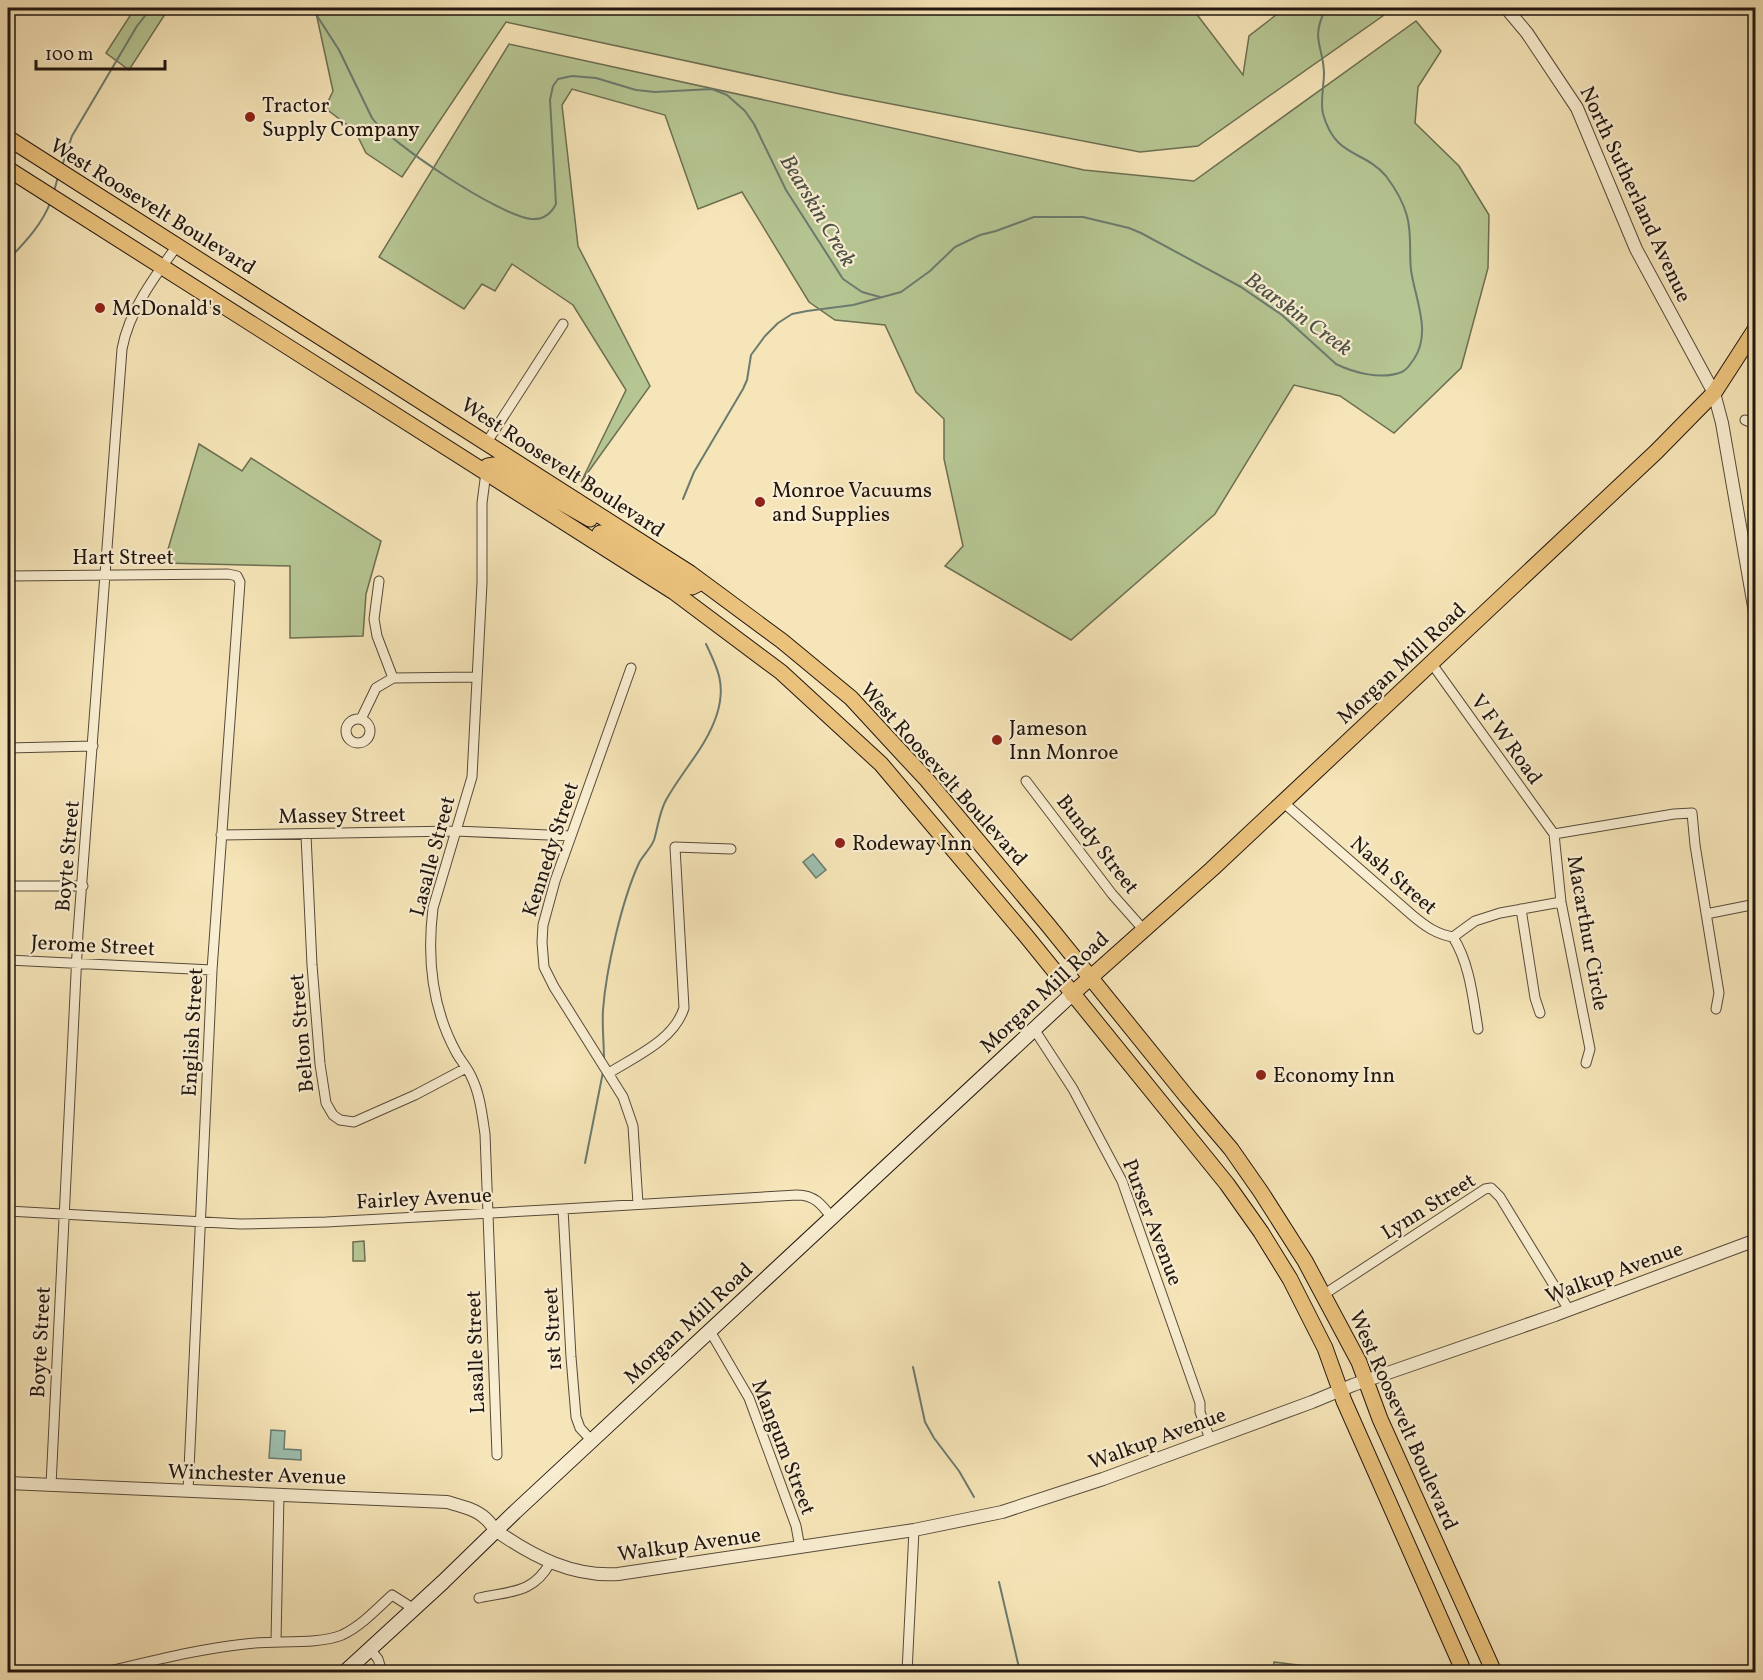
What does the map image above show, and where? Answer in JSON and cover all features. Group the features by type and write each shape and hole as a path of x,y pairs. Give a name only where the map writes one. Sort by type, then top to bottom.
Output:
{"main road":[{"name":"West Roosevelt Boulevard","path":"10,140 487,442 702,582 782,641 851,698 927,780 1091,977 1231,1149 1262,1192 1305,1261 1359,1362 1380,1419 1494,1672"},
{"name":"West Roosevelt Boulevard","path":"8,169 674,592 781,672 818,703 881,764 978,877 1227,1184 1260,1232 1290,1279 1325,1348 1340,1390 1464,1672"},
{"name":"Morgan Mill Road","path":"345,1672 1034,1029 1284,803 1648,460 1714,393 1755,328"},
{"path":"486,472 488,466 499,467 569,508 640,541"},
{"path":"548,512 601,534 687,586 692,587 702,582"}],"street":[{"name":"North Sutherland Avenue","path":"1506,8 1539,51 1577,108 1636,249 1714,393 1722,423 1755,618"},
{"name":"Boyte Street","path":"51,1485 76,962 122,349 129,323 177,246"},
{"path":"487,442 563,324"},
{"path":"1745,420 1755,425"},
{"name":"Lasalle Street","path":"486,472 482,503 482,583 471,777 433,908 430,928 430,962 433,988 455,1052 477,1089 485,1134 497,1455"},
{"name":"Hart Street","path":"8,576 105,574 237,576"},
{"name":"English Street","path":"188,1491 212,970 236,656 240,582 237,576"},
{"path":"379,581 375,607 377,636 393,678"},
{"name":"V F W Road","path":"1432,664 1554,834"},
{"name":"Kennedy Street","path":"631,668 555,881 543,925 542,942 544,967 554,987 609,1073 631,1117 638,1204"},
{"path":"361,719 376,688 393,678 476,677"},
{"path":"8,748 93,746"},
{"name":"Bundy Street","path":"1026,780 1112,894 1143,929"},
{"name":"Nash Street","path":"1284,803 1429,929 1453,937"},
{"name":"Macarthur Circle","path":"1586,1063 1590,1049 1561,902 1554,834 1692,813 1719,993 1716,1009"},
{"name":"Massey Street","path":"221,835 455,831 571,836"},
{"name":"Belton Street","path":"306,835 312,965 321,1064 326,1103 333,1115 340,1120 354,1122 415,1095 466,1068"},
{"path":"609,1073 666,1036 681,1020 684,1008 684,982 675,847 731,849"},
{"path":"8,886 83,886"},
{"path":"1478,1029 1472,991 1459,947 1453,937 1476,921 1500,913 1561,902"},
{"path":"1706,914 1755,904"},
{"path":"1521,909 1535,998 1540,1013"},
{"name":"Jerome Street","path":"8,960 212,970"},
{"name":"Purser Avenue","path":"1034,1029 1072,1089 1122,1181 1200,1403 1200,1412 1210,1439"},
{"name":"Lynn Street","path":"1323,1295 1485,1189 1491,1188 1500,1197 1569,1310"},
{"name":"Fairley Avenue","path":"8,1211 240,1224 291,1223 807,1195 821,1204 832,1218"},
{"name":"1st Street","path":"563,1209 576,1417 580,1428 592,1441"},
{"name":"Walkup Avenue","path":"496,1530 550,1563 580,1572 604,1575 914,1530 1002,1512 1103,1479 1366,1380 1569,1310 1755,1240"},
{"name":"Mangum Street","path":"710,1331 749,1398 796,1526 800,1548"},
{"name":"Winchester Avenue","path":"8,1483 447,1502 479,1513 496,1530"},
{"path":"276,1641 279,1495"},
{"path":"907,1672 914,1530"},
{"path":"479,1598 525,1588 536,1582 550,1563"},
{"path":"105,1672 179,1654 246,1644 320,1640 339,1636 353,1629 392,1595 414,1609"},
{"path":"370,1649 378,1659 382,1672"}],"green space":[{"path":"135,8 169,8 129,70 106,53"},
{"path":"315,8 1192,8 1243,75 1249,36 1285,8 1394,8 1198,146 1140,152 840,94 506,22 402,177 366,153 355,131 325,108 333,91"},
{"path":"1416,21 1441,51 1418,87 1415,123 1459,166 1489,215 1488,268 1461,368 1394,433 1340,396 1294,385 1215,514 1071,640 945,566 963,546 944,459 944,419 916,392 885,325 835,320 809,302 742,192 698,209 665,115 572,89 562,105 578,246 650,386 581,482 626,390 573,305 512,264 495,291 482,284 464,309 379,257 509,44 1084,170 1194,181"},
{"path":"199,444 242,471 251,458 381,541 366,594 363,636 290,638 290,566 164,563"},
{"path":"364,1241 365,1261 353,1261 353,1242"},
{"path":"1274,1662 1354,1672 1273,1672"}],"shaded area":[{"path":"813,854 826,870 816,878 803,862"},
{"path":"271,1430 285,1431 284,1449 301,1450 301,1460 269,1458"}],"waterway":[{"name":"Bearskin Creek","path":"62,166 72,136 137,26 151,8"},
{"name":"Bearskin Creek","path":"312,8 339,50 372,118 383,129 447,177 496,205 516,215 531,219 546,216 556,204 550,100 553,86 558,79 572,76 596,78 636,90 655,92 712,89 727,95 745,111 754,124 786,190 843,279 862,292 880,297"},
{"name":"Bearskin Creek","path":"683,499 694,472 743,389 747,380 751,355 778,323 792,314 853,305 901,292 930,271 955,247 980,235 1034,217 1083,217 1129,228 1241,287 1282,315 1336,364 1360,373 1377,375 1404,371 1414,359 1422,338 1421,315 1411,270 1409,223 1401,200 1386,176 1377,167 1343,146 1328,128 1322,109 1324,73 1318,35 1326,8"},
{"name":"Bearskin Creek","path":"54,191 58,177"},
{"name":"Bearskin Creek","path":"8,260 26,241 50,203"},
{"path":"604,1060 605,993 616,935 627,896 639,863 654,840 666,800 701,748 713,726 720,704 721,686 714,661 706,644"},
{"path":"585,1163 603,1072"},
{"path":"913,1367 925,1422 974,1497"},
{"path":"999,1582 1020,1672"}],"place":[{"name":"Tractor Supply Company","path":"250,117"},
{"name":"McDonald's","path":"100,308"},
{"name":"Monroe Vacuums and Supplies","path":"760,502"},
{"name":"Jameson Inn Monroe","path":"997,740"},
{"name":"Rodeway Inn","path":"840,843"},
{"name":"Economy Inn","path":"1261,1075"}]}
